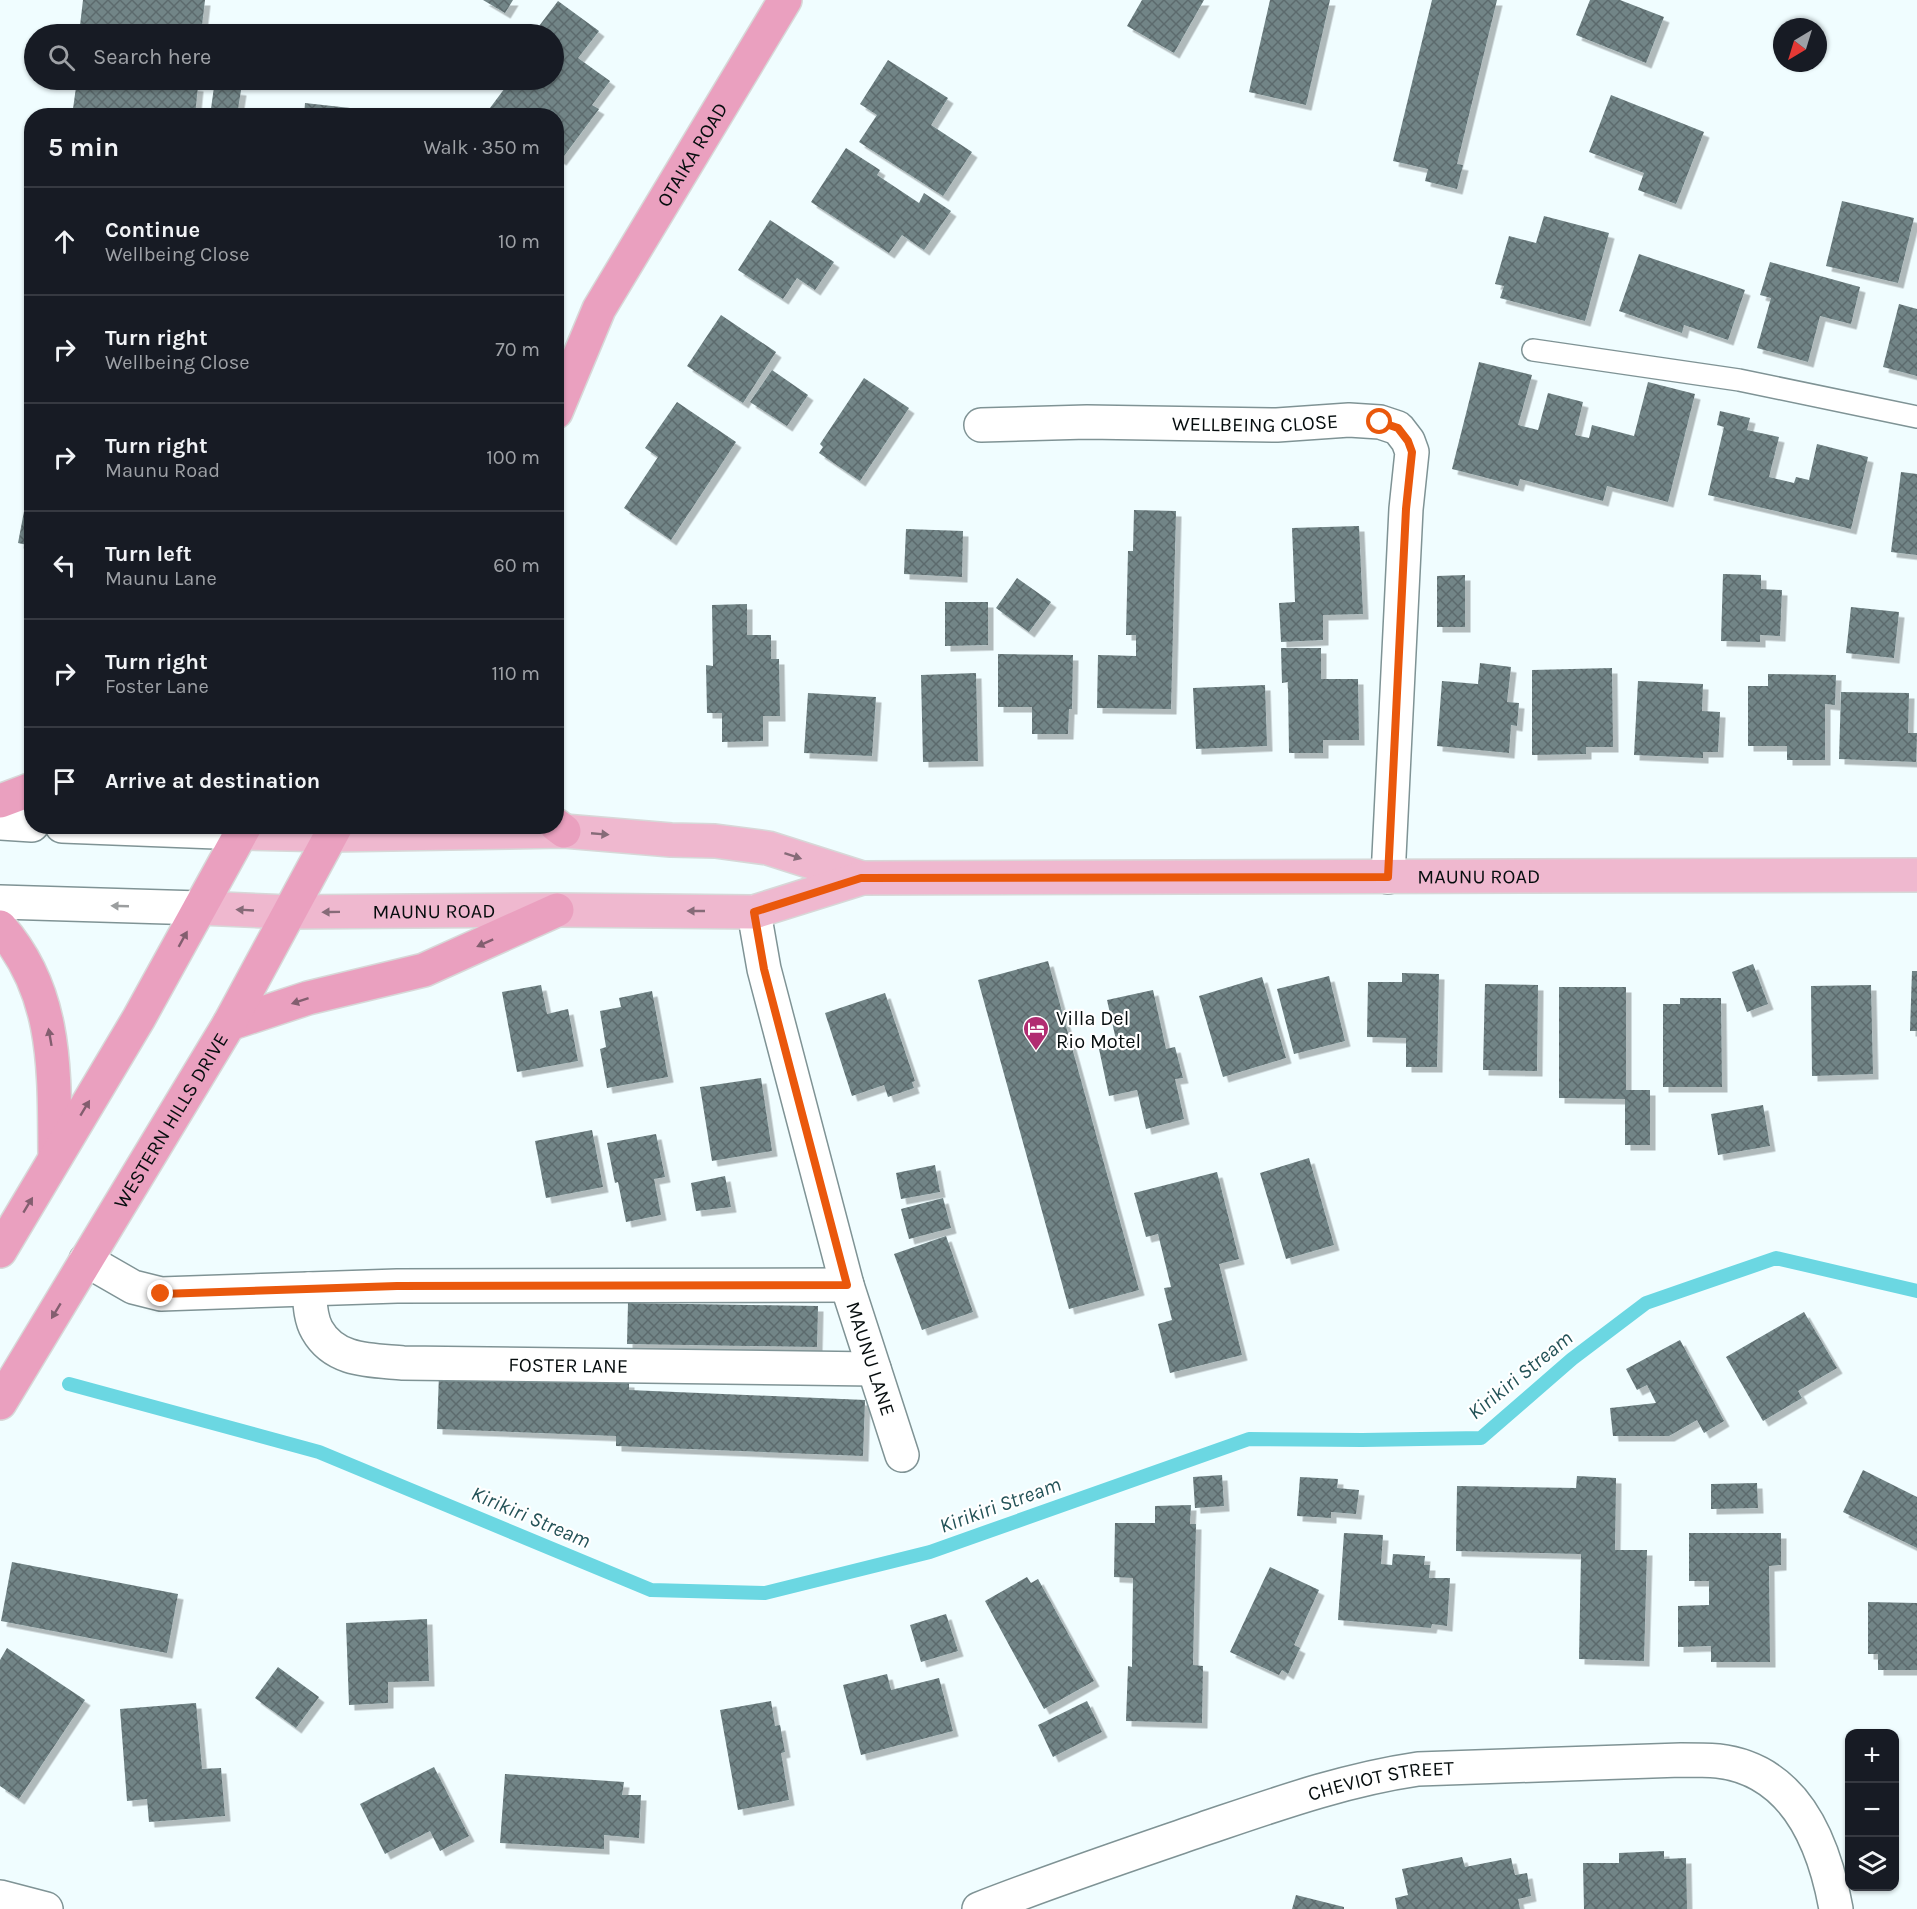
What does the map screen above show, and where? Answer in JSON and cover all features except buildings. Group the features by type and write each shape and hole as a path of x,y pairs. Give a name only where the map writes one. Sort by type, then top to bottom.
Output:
{"highway":[{"name":"OTAIKA ROAD","path":"564,393 599,309 785,0"},
{"name":"OTAIKA ROAD","path":"564,351 599,309"},
{"path":"0,801 24,792"},
{"path":"0,1251 139,1018 241,834"},
{"name":"WESTERN HILLS DRIVE","path":"0,1403 229,1024 332,834"},
{"path":"229,1024 308,998 424,970 557,910"},
{"path":"0,927 19,952 39,993 46,1017 54,1058 55,1158"}],"main road":[{"name":"MAUNU ROAD","path":"564,828 671,840 715,841 768,848 861,878"},
{"name":"MAUNU ROAD","path":"200,908 289,912 557,910 754,912 861,878 1917,875"}],"street":[{"name":"WELLBEING CLOSE","path":"981,425 1087,422 1277,426 1365,420 1398,428 1408,441 1412,452 1406,509 1388,877"},
{"path":"0,823 24,824"},
{"name":"MAUNU ROAD","path":"0,902 200,908"},
{"name":"MAUNU LANE","path":"754,912 764,969 847,1285 902,1455"},
{"path":"87,1260 133,1287 161,1294 397,1286 847,1285"},
{"name":"FOSTER LANE","path":"309,1289 316,1329 324,1340 339,1353 357,1359 403,1363 874,1370"},
{"name":"CHEVIOT STREET","path":"979,1909 1048,1882 1352,1780 1418,1769 1669,1760 1719,1761 1748,1769 1771,1780 1792,1798 1810,1825 1832,1888 1836,1909"},
{"path":"0,1897 46,1909"}],"lane":[{"path":"1533,350 1739,380 1917,417"}],"waterway":[{"name":"Kirikiri Stream","path":"69,1384 319,1452 651,1590 765,1593 930,1552 1249,1439 1481,1438 1572,1359 1646,1303 1776,1258 1917,1291"}],"place":[{"name":"Villa Del Rio Motel","path":"1036,1052"}],"route":[{"path":"161,1294 397,1286 847,1285 764,969 754,912 861,878 1388,877 1406,509 1412,452 1408,441 1398,428 1380,422"}]}
